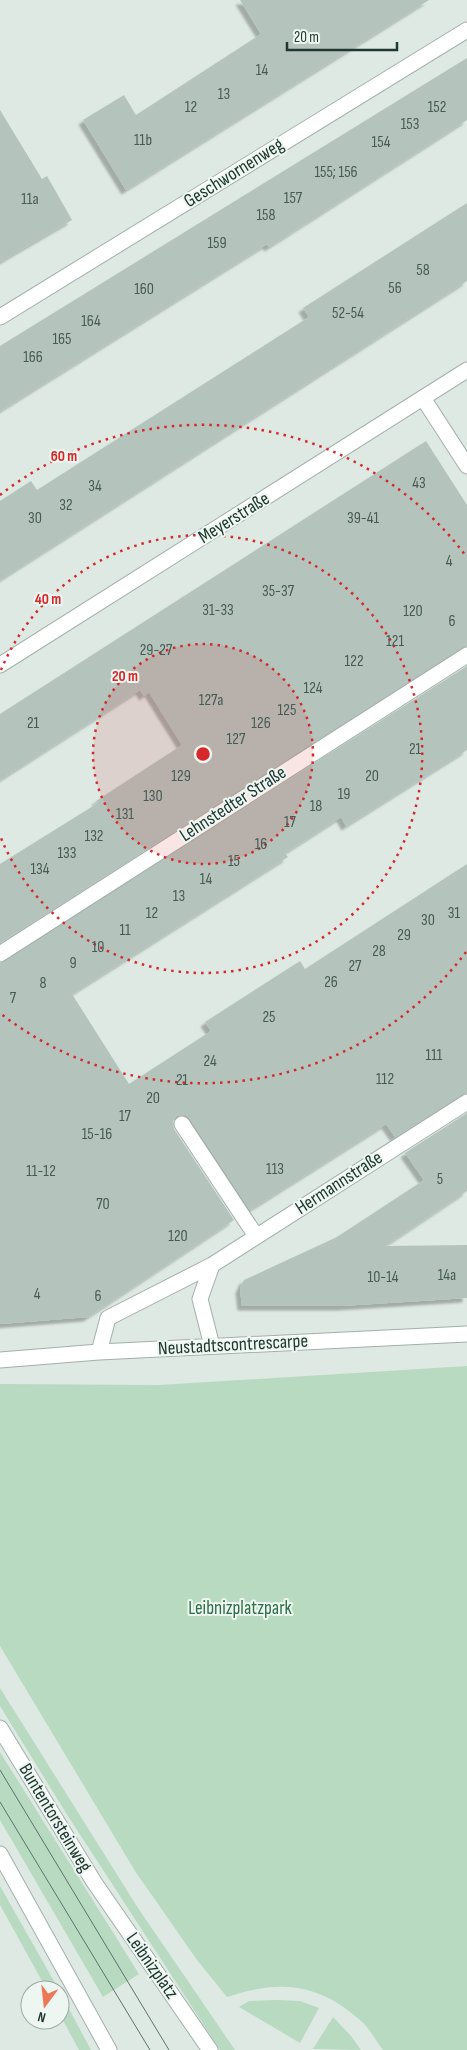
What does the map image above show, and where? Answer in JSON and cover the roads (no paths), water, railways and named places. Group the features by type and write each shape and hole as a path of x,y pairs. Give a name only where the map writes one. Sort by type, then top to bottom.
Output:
{"street":[{"name":"Geschwornenweg","path":"0,316 467,30"},
{"name":"Meyerstraße","path":"0,665 467,370"},
{"path":"423,398 467,466"},
{"name":"Lehnstedter Straße","path":"0,954 467,656"},
{"name":"Hermannstraße","path":"99,1352 108,1318 212,1265 467,1102"},
{"path":"182,1124 256,1236"},
{"path":"212,1265 200,1299 212,1346"},
{"name":"Neustadtscontrescarpe","path":"0,1360 99,1352 467,1334"},
{"name":"Buntentorsteinweg","path":"0,1728 94,1882"},
{"path":"0,1854 109,2050"},
{"name":"Leibnizplatz","path":"94,1882 210,2050"}],"tram line":[{"path":"0,1770 169,2050"},
{"path":"0,1802 150,2050"}],"park label":[{"name":"Leibnizplatzpark","path":"240,1608"}]}
